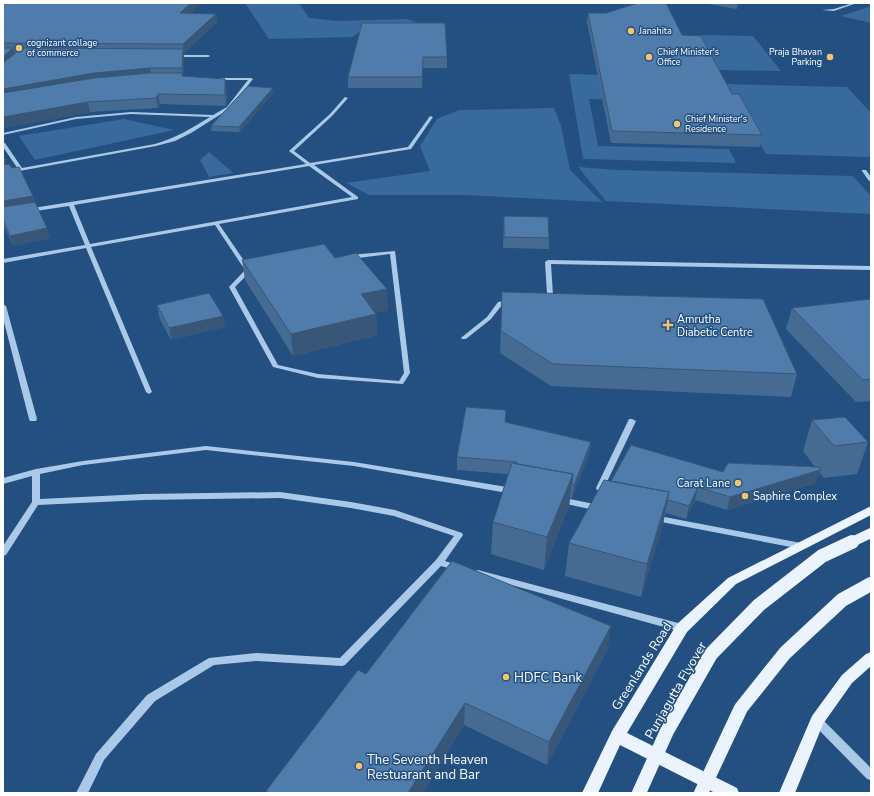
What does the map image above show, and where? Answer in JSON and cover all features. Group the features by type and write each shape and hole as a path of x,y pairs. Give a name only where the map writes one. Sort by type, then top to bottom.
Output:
{"main road":[{"name":"Greenlands Road","path":"590,793 617,736 682,628 732,581 871,510"},
{"name":"Punjagutta Flyover","path":"639,793 667,731 711,654 759,605 822,556 871,533"},
{"path":"701,793 741,708 785,653 842,600 871,584"},
{"path":"787,793 817,721 847,679 871,658"},
{"path":"617,736 731,793"}],"street":[{"path":"824,10 834,10 856,3"},
{"path":"170,56 208,56"},
{"path":"3,173 156,145 173,140 228,108 251,79 211,79"},
{"path":"3,261 356,198 291,151 331,115 346,98"},
{"path":"3,134 76,118 131,113 212,116"},
{"path":"26,211 410,148 431,117"},
{"path":"3,144 21,170"},
{"path":"864,171 871,180"},
{"path":"71,204 149,392"},
{"path":"216,223 248,271"},
{"path":"255,270 248,271 232,287 275,366 318,376 401,383 408,373 393,252 339,259"},
{"path":"536,297 550,295 548,262 871,268"},
{"path":"464,338 489,318 500,304 514,301"},
{"path":"3,306 34,419"},
{"path":"592,506 632,421"},
{"path":"3,481 36,472 83,463 206,448 354,464 519,492"},
{"path":"3,553 36,502 36,472"},
{"path":"36,502 143,497 280,495 351,504 395,513 459,535 439,562 342,662 257,657 212,661 151,698 100,757 82,793"},
{"path":"555,499 607,509"},
{"path":"646,516 800,546"},
{"path":"439,562 682,628"},
{"path":"817,721 871,775"}],"shaded area":[{"path":"245,3 299,3 309,18 337,21 407,19 441,31 361,31 352,37 269,39"},
{"path":"871,6 871,23 841,16"},
{"path":"697,35 753,36 781,71 718,70"},
{"path":"569,74 694,77 706,101 589,99 598,146 729,149 736,163 583,159"},
{"path":"726,84 847,87 871,113 871,157 766,154"},
{"path":"554,108 561,126 570,170 602,202 467,195 369,195 346,183 430,171 420,146 437,119 459,110"},
{"path":"124,119 174,130 35,160 19,136"},
{"path":"209,152 233,173 209,177 200,160"},
{"path":"578,167 616,170 853,176 871,196 871,214 606,201"}],"building":[{"path":"3,3 191,3 180,13 216,14 183,44 3,43"},
{"path":"638,3 666,3 682,35 701,36 732,94 739,94 762,135 612,131 588,13 606,13"},
{"path":"362,23 445,23 447,57 423,57 422,77 348,77"},
{"path":"3,48 13,48 3,57"},
{"path":"22,48 183,49 182,68 150,68 94,73 3,89 3,63"},
{"path":"150,73 182,73 182,76 225,79 225,95 158,94 156,98 88,102 3,117 3,93 94,78"},
{"path":"248,86 273,88 239,127 211,126"},
{"path":"9,164 12,168 19,167 33,196 3,201 3,165"},
{"path":"35,202 47,228 10,236 3,219 3,207"},
{"path":"504,216 548,217 549,238 504,237"},
{"path":"324,244 335,258 356,253 387,289 361,294 376,314 291,334 242,260"},
{"path":"502,292 763,299 797,374 553,364 501,331"},
{"path":"209,293 223,316 169,328 157,305"},
{"path":"871,299 871,379 863,380 792,308"},
{"path":"466,407 506,410 505,422 591,442 574,485 572,485 573,474 517,464 517,462 457,457"},
{"path":"845,417 868,442 834,446 812,420"},
{"path":"631,445 723,472 728,463 820,467 820,470 730,497 698,487 689,506 669,500 667,502 669,492 611,481"},
{"path":"512,463 573,474 547,537 493,522"},
{"path":"604,480 669,492 647,564 569,543"},
{"path":"452,561 611,626 549,742 465,703 408,793 270,793 266,791 358,670 366,674"}],"place":[{"name":"Janahita","path":"631,31"},
{"name":"cognizant collage of commerce","path":"19,48"},
{"name":"Chief Minister's Office","path":"649,57"},
{"name":"Praja Bhavan Parking","path":"830,57"},
{"name":"Chief Minister's Residence","path":"677,124"},
{"name":"Amrutha Diabetic Centre","path":"668,325"},
{"name":"Carat Lane","path":"738,483"},
{"name":"Saphire Complex","path":"745,496"},
{"name":"HDFC Bank","path":"506,677"},
{"name":"The Seventh Heaven Restuarant and Bar","path":"359,766"}]}
